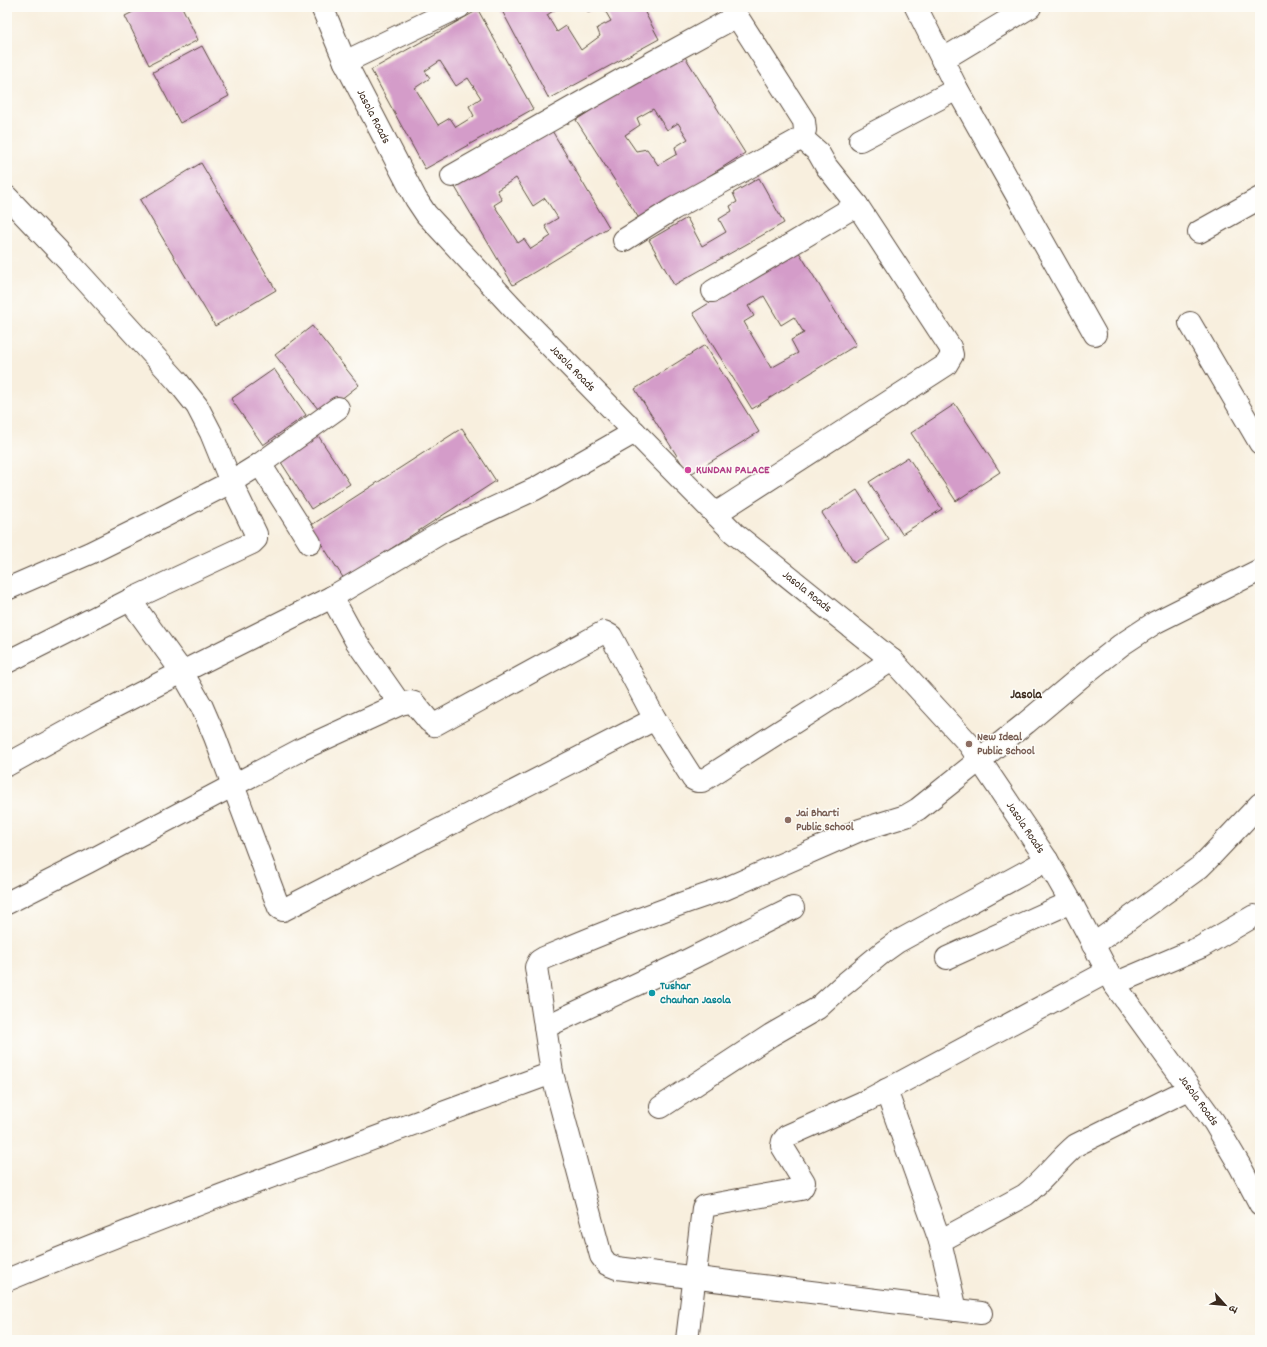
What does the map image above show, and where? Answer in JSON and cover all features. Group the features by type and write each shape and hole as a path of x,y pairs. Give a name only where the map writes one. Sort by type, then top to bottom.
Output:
{"street":[{"name":"Jasola Roads","path":"322,7 345,62 416,199 426,214 515,310 734,533 892,660 969,744 1072,902 1110,978 1214,1122 1260,1204"},
{"path":"345,62 459,7"},
{"path":"916,7 957,89 1095,334"},
{"path":"942,60 1030,7"},
{"path":"452,176 653,62 734,12 804,121 805,130 802,138 673,209 624,240"},
{"path":"860,140 957,89"},
{"path":"715,514 946,365 952,355 950,347 858,205 826,166 818,152 802,138"},
{"path":"7,197 75,268 178,382 197,406 211,433 231,482 256,534 256,539 252,543 130,600 7,662"},
{"path":"1199,232 1260,198"},
{"path":"713,291 858,205"},
{"path":"1190,323 1260,443"},
{"path":"7,589 90,553 231,482 260,464 338,408"},
{"path":"7,764 96,716 332,597 444,531 535,489 635,432"},
{"path":"260,464 310,542"},
{"path":"981,1312 616,1268 607,1264 601,1256 552,1073 536,967 544,958 601,934 704,896 725,890 860,830 906,816 918,809 1121,645 1156,622 1260,570"},
{"path":"332,597 356,641 400,704"},
{"path":"130,600 182,672 202,706 279,908 283,910 655,719"},
{"path":"7,903 232,787 302,749 400,704 410,702 414,703 434,725 604,632 611,636 655,719 693,779 697,781 702,780 892,660"},
{"path":"1093,944 1200,866 1260,804"},
{"path":"661,1107 771,1035 818,1008 842,986 897,942 1046,860"},
{"path":"947,958 1072,902"},
{"path":"545,1027 678,965 793,908"},
{"path":"687,1340 703,1208 705,1206 801,1189 804,1186 804,1182 782,1146 783,1141 787,1136 886,1090 1110,978 1201,947 1254,916"},
{"path":"7,1280 70,1254 280,1173 552,1073"},
{"path":"940,1241 1025,1195 1035,1187 1076,1145 1189,1089"},
{"path":"886,1090 940,1241 956,1310"}],"building":[{"path":"143,7 182,7 198,40 149,65 125,16"},
{"path":"500,7 559,7 547,15 557,32 566,26 581,50 600,36 597,28 611,21 603,7 642,7 659,39 549,99"},
{"path":"586,7 597,7 588,12"},
{"path":"478,10 533,109 425,169 371,70","holes":["440,61 456,86 468,78 481,98 469,106 474,116 456,127 450,118 438,125 415,88 430,78 425,71"]},
{"path":"202,46 229,96 180,123 153,72"},
{"path":"682,52 745,153 640,220 576,120","holes":["653,109 667,130 678,123 688,139 675,147 677,154 658,165 647,149 636,151 625,135 640,125 637,118"]},
{"path":"551,129 609,227 513,285 455,187","holes":["516,178 533,206 545,198 558,218 545,226 551,236 531,249 524,239 518,243 494,205 502,200 497,190"]},
{"path":"201,163 276,290 215,326 140,200"},
{"path":"759,178 784,223 674,285 649,240 687,218 702,246 726,232 719,219 732,211 730,206 737,202 733,193"},
{"path":"797,249 856,345 752,409 693,313","holes":["764,296 781,325 794,317 804,333 791,340 798,353 771,368 744,322 754,316 748,306"]},
{"path":"312,326 359,385 322,414 275,355"},
{"path":"705,345 759,432 689,475 635,389"},
{"path":"274,369 306,415 263,445 231,399"},
{"path":"955,404 1000,472 956,501 911,433"},
{"path":"462,428 496,481 344,579 310,526"},
{"path":"317,434 350,484 311,509 279,459"},
{"path":"908,457 942,509 902,534 869,482"},
{"path":"857,490 889,540 854,563 822,513"}],"place":[{"name":"KUNDAN PALACE","path":"688,470"},
{"name":"New Ideal Public School","path":"969,744"},
{"name":"Jai Bharti Public School","path":"788,820"},
{"name":"Tushar Chauhan Jasola","path":"652,993"}],"district":[{"name":"Jasola","path":"1026,695"}]}
